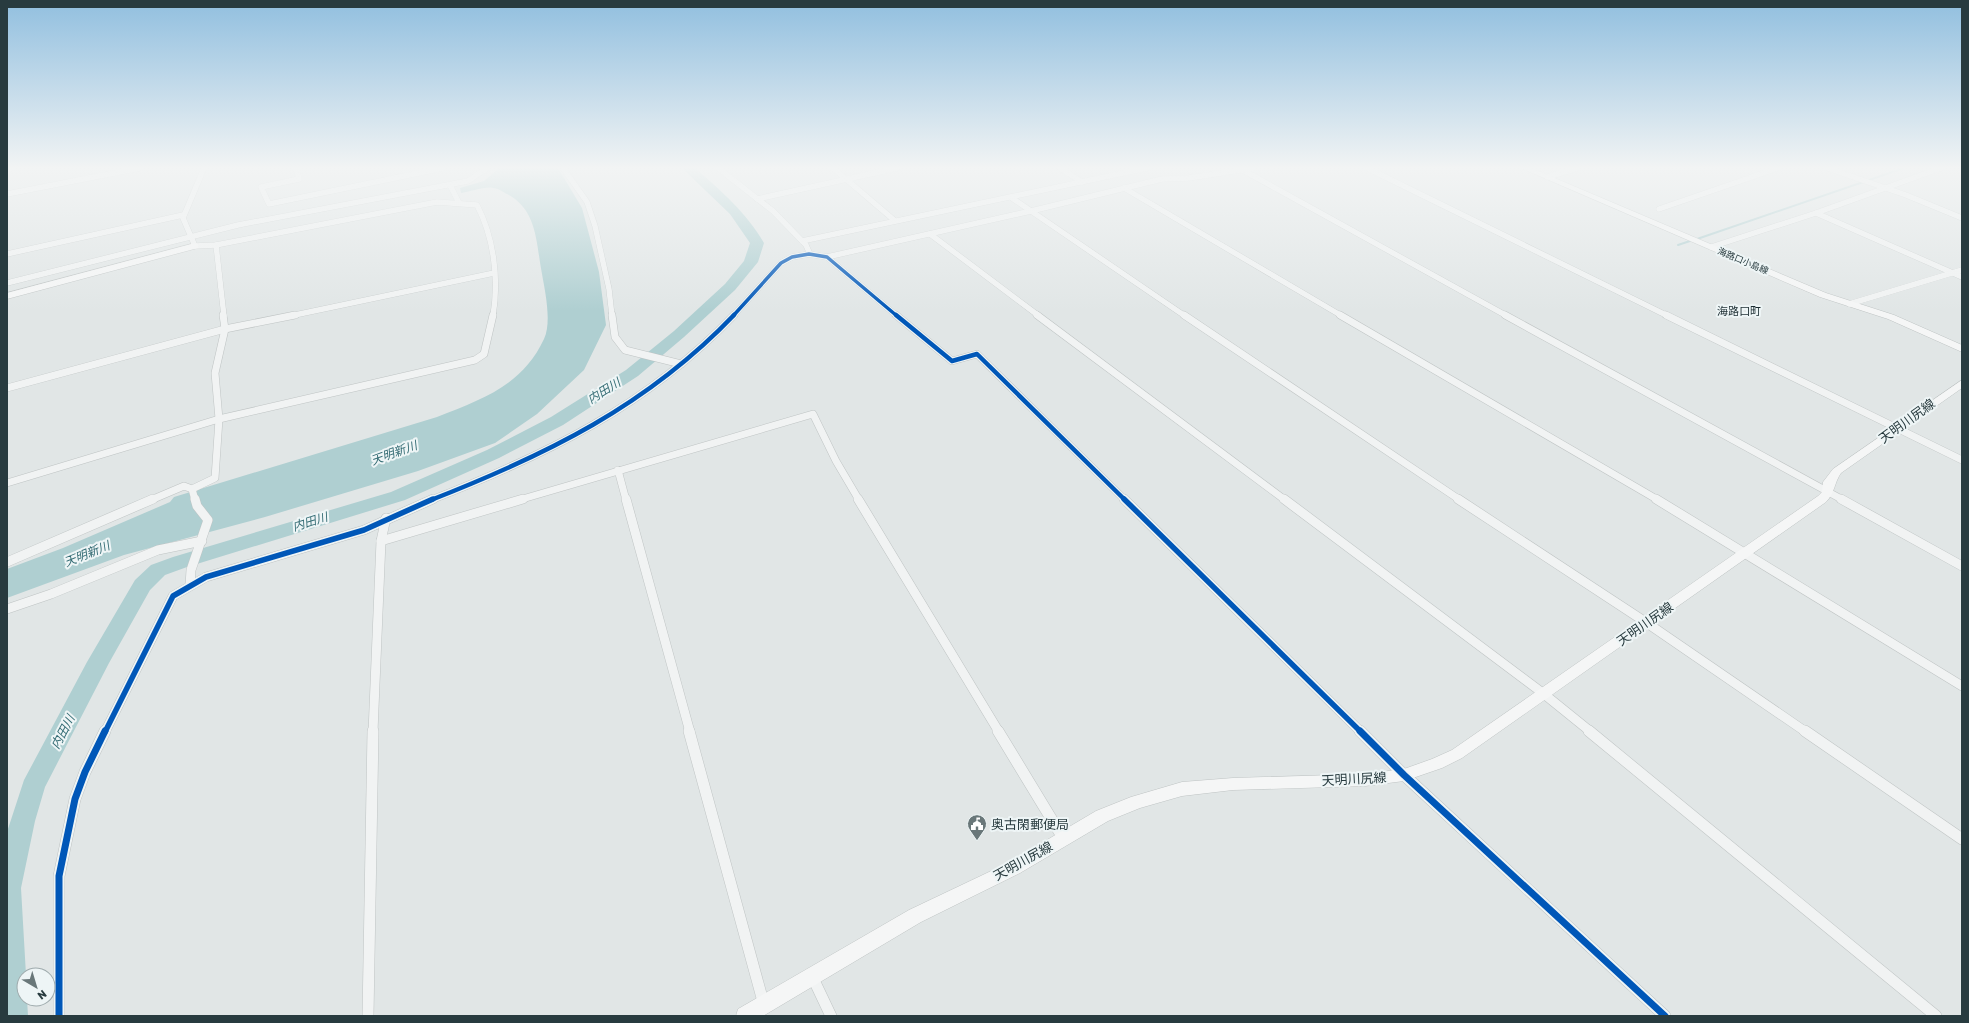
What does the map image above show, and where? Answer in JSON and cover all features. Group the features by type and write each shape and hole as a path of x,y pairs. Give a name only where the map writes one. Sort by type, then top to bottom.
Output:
{"main road":[{"name":"海路口小島線","path":"1638,216 1849,304 1891,317 1962,349"},
{"path":"7,296 194,246"},
{"name":"天明川尻線","path":"745,1016 915,916 1014,868 1102,816 1138,802 1182,789 1233,784 1365,780 1404,775 1437,764 1457,754 1647,623 1828,493 1829,482 1837,471 1962,383"}],"street":[{"path":"7,254 180,216"},
{"path":"183,216 194,246 216,245 366,216"},
{"path":"7,283 238,225 287,216"},
{"path":"7,482 219,419 475,360 484,354 494,311 494,273 488,237 481,216"},
{"path":"592,216 596,226 609,289 615,337 625,350 681,364"},
{"path":"778,216 806,245 809,252"},
{"path":"889,216 894,220"},
{"path":"802,241 917,216"},
{"path":"827,257 1010,216"},
{"path":"1038,216 1379,447 1647,623 1962,839"},
{"path":"1171,216 1746,553 1962,686"},
{"path":"1326,216 1962,566"},
{"path":"1464,216 1962,460"},
{"path":"1711,247 1808,216"},
{"path":"1822,216 1962,277"},
{"path":"930,234 1544,694 1936,1016"},
{"path":"7,562 184,486 192,488 215,478 219,419 215,373 225,329 216,245"},
{"path":"59,1016 59,876 75,798 85,772 172,596 189,582 364,530 386,518 509,470 582,432 636,398 681,364 718,331 781,263 809,252 827,257 952,361 977,354 1404,775 1666,1016"},
{"path":"1849,304 1962,270"},
{"path":"7,388 225,329 494,273"},
{"path":"380,541 813,414 836,461 888,551 1063,838"},
{"path":"618,470 764,1005"},
{"path":"189,582 196,552 204,537 208,520 197,506 192,488"},
{"path":"368,1016 374,691 380,541 386,518"},
{"path":"7,609 51,594 158,550 204,537"},
{"path":"812,976 831,1016"}],"water":[{"name":"天明新川","path":"529,216 584,216 599,272 606,325 584,370 537,414 495,443 418,471 265,517 124,555 7,598 7,569 63,548 170,502 174,497 437,417 485,397 512,380 535,355 544,339 548,315 534,229"}],"waterway":[{"name":"内田川","path":"13,1016 8,888 22,821 33,787 98,662 142,585 158,570 180,562 398,496 493,454 557,421 632,373 679,334 730,287 751,262 757,243 739,216"},
{"path":"1697,239 1765,216"},
{"path":"1678,245 1690,241"}],"cycle path":[{"path":"59,1016 59,876 75,799 85,772 173,596 206,577 364,530 399,513 536,457 588,429 664,379 709,340 781,263 787,259 803,254 827,257 952,361 977,354 1404,775 1665,1016"}],"place":[{"name":"奥古閑郵便局","path":"977,841"}],"district":[{"name":"海路口町","path":"1739,311"}]}
